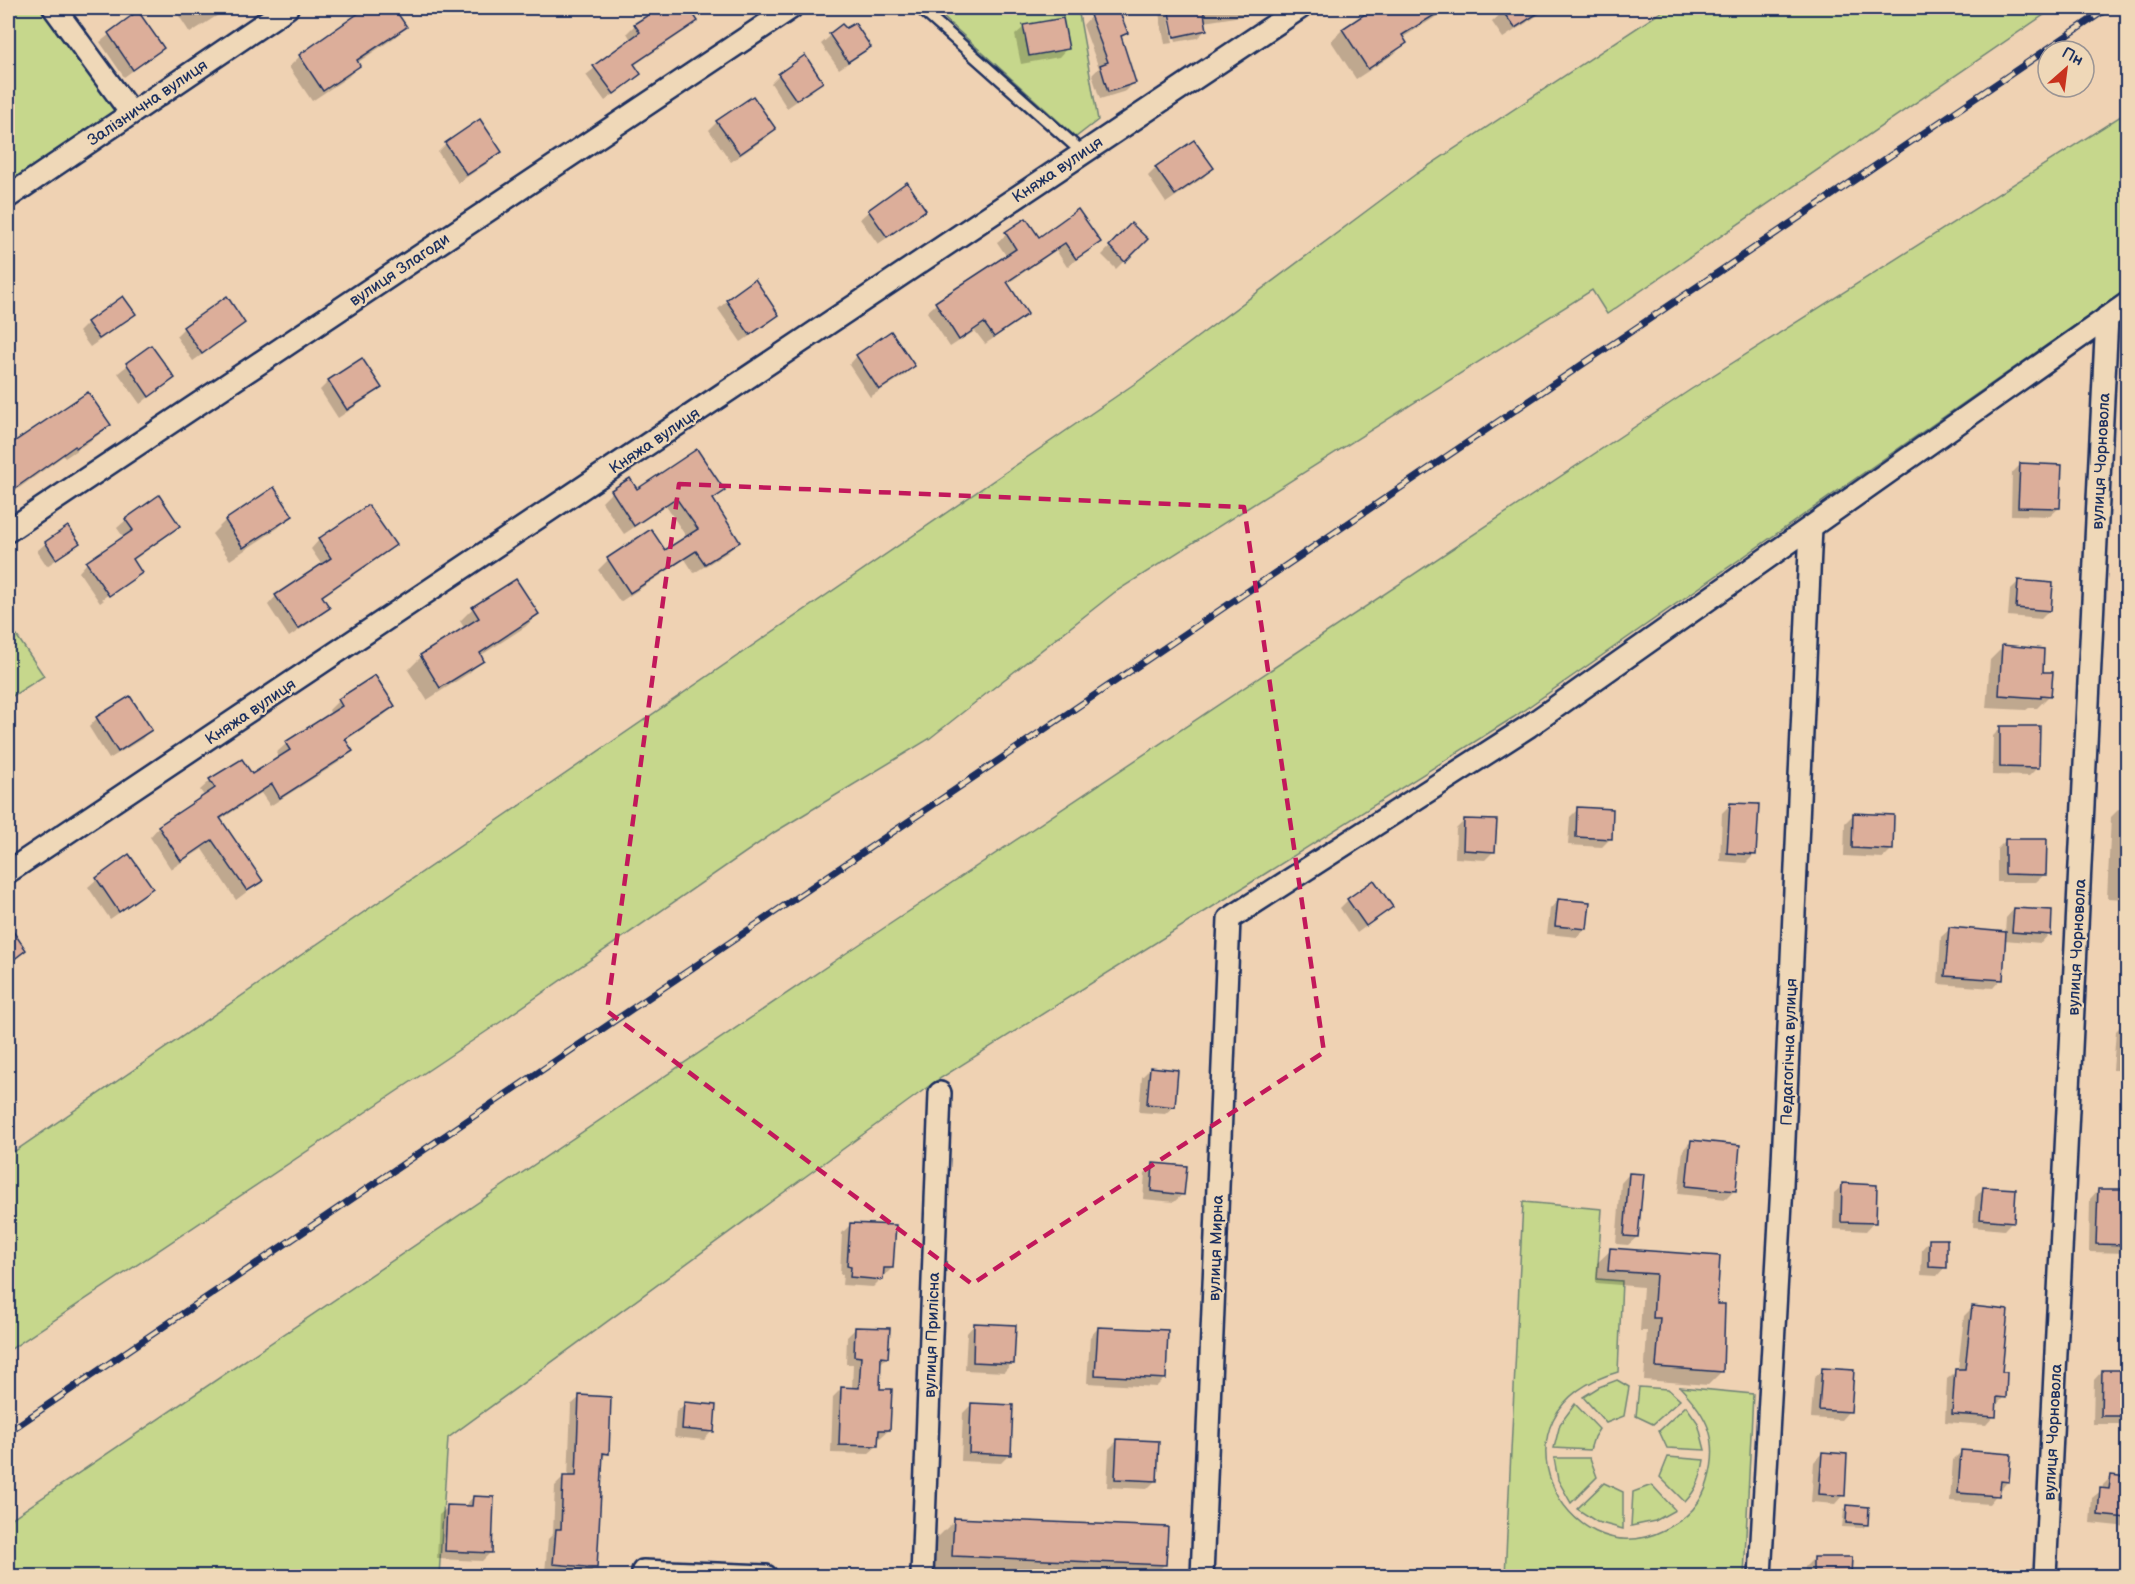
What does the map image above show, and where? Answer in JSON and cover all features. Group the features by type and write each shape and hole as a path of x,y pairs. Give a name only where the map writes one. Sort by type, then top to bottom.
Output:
{"street":[{"path":"54,8 131,113"},
{"name":"Залізнична вулиця","path":"8,197 287,8"},
{"name":"вулиця Злагоди","path":"8,531 791,8"},
{"name":"Княжа вулиця","path":"8,872 1300,8"},
{"path":"1811,527 2127,303"},
{"name":"вулиця Чорновола","path":"2045,1576 2107,317"},
{"name":"вулиця Мирна","path":"1202,1576 1229,919 1529,726 1811,527"},
{"name":"Педагогічна вулиця","path":"1760,1576 1782,1185 1811,527"},
{"name":"вулиця Прилісна","path":"922,1576 940,1093"},
{"path":"643,1571 766,1576"}],"lane":[{"path":"920,8 1082,152"}],"highlighted area":[{"path":"679,484 1244,507 1324,1052 972,1284 607,1011"}],"green space":[{"path":"8,8 44,8 119,111 8,186"},
{"path":"933,8 1078,8 1098,120 1076,137"},
{"path":"1667,8 2054,8 1607,314 1592,290 1115,592 929,739 775,832 499,1023 8,1351 8,1156 1140,380 1416,174"},
{"path":"2127,112 2127,289 1514,717 936,1081 448,1438 439,1576 8,1576 8,1521 848,952 1690,390"},
{"path":"8,623 44,676 8,699"},
{"path":"1523,1202 1602,1209 1597,1279 1622,1281 1618,1372 1576,1392 1553,1420 1546,1452 1552,1484 1570,1512 1596,1532 1628,1539 1664,1530 1686,1516 1702,1497 1708,1481 1713,1454 1712,1441 1704,1419 1680,1387 1753,1394 1744,1576 1505,1576"},
{"path":"1617,1380 1629,1387 1624,1416 1606,1423 1583,1397"},
{"path":"1639,1387 1668,1389 1680,1400 1653,1424 1636,1416"},
{"path":"1575,1404 1599,1429 1590,1450 1554,1448 1560,1424"},
{"path":"1686,1406 1698,1423 1705,1450 1667,1448 1659,1431"},
{"path":"1668,1457 1704,1460 1698,1483 1685,1502 1660,1477"},
{"path":"1554,1458 1590,1458 1597,1477 1571,1503 1558,1480"},
{"path":"1604,1483 1623,1492 1623,1529 1597,1522 1577,1509"},
{"path":"1652,1485 1675,1510 1655,1521 1631,1526 1633,1492"}],"building":[{"path":"366,8 394,8 407,27 357,60 360,66 323,91 299,55"},
{"path":"659,8 689,8 698,21 634,64 641,74 614,94 593,66 640,32 634,24"},
{"path":"1118,8 1128,33 1121,36 1136,83 1108,92 1100,65 1108,62 1090,15"},
{"path":"1168,8 1203,8 1207,30 1174,37"},
{"path":"1374,8 1446,8 1402,35 1407,43 1368,69 1342,29"},
{"path":"1500,8 1546,8 1515,28"},
{"path":"138,11 164,48 133,70 108,33"},
{"path":"1063,18 1069,49 1029,56 1023,25"},
{"path":"855,23 871,47 848,62 829,34 842,24 846,28"},
{"path":"805,55 823,82 796,100 778,74"},
{"path":"753,96 776,129 740,154 716,121"},
{"path":"480,119 502,152 467,175 445,143"},
{"path":"1194,140 1214,168 1175,195 1155,167"},
{"path":"907,182 926,210 887,237 868,210"},
{"path":"1078,209 1101,242 1076,259 1065,243 1007,282 1028,314 994,337 984,323 959,340 935,302 1016,249 1005,232 1026,218 1039,237"},
{"path":"1131,223 1148,239 1125,262 1109,246"},
{"path":"755,279 779,315 750,335 726,300"},
{"path":"123,296 136,314 99,339 87,322"},
{"path":"227,296 245,323 202,354 183,327"},
{"path":"891,331 915,366 879,390 856,355"},
{"path":"151,345 175,378 149,397 126,363"},
{"path":"362,358 382,388 347,410 328,380"},
{"path":"88,392 111,425 76,448 75,446 14,489 8,479 8,446"},
{"path":"697,449 725,491 713,499 740,542 705,564 696,551 630,593 607,558 651,529 665,550 698,529 676,498 634,526 611,490 630,478 637,489"},
{"path":"2020,463 2062,465 2060,508 2018,507"},
{"path":"274,487 293,516 243,548 225,520"},
{"path":"159,495 180,526 133,559 142,573 109,596 86,562 133,530 125,519"},
{"path":"368,505 396,545 322,596 330,608 298,629 275,595 331,558 318,539"},
{"path":"68,526 80,543 56,559 45,542"},
{"path":"516,579 539,614 480,653 484,661 440,688 420,655 479,618 472,607"},
{"path":"2018,580 2053,583 2051,611 2016,608"},
{"path":"2002,645 2044,649 2043,672 2053,672 2051,696 2041,695 2041,698 1999,695"},
{"path":"375,675 395,706 345,739 353,751 280,798 272,784 220,818 263,881 247,891 212,840 181,861 158,826 215,788 209,779 242,759 252,774 290,750 285,742 342,706 338,699"},
{"path":"130,696 152,730 118,752 96,717"},
{"path":"2000,726 2040,726 2039,768 2000,767"},
{"path":"1730,803 1759,804 1756,855 1727,853"},
{"path":"1577,807 1613,809 1612,839 1576,837"},
{"path":"1853,813 1894,815 1893,850 1852,848"},
{"path":"1464,819 1497,820 1495,852 1463,850"},
{"path":"2005,839 2047,839 2046,875 2005,874"},
{"path":"129,854 153,888 119,912 96,878"},
{"path":"1374,880 1393,907 1366,926 1347,899"},
{"path":"1558,899 1590,902 1587,929 1555,926"},
{"path":"2014,908 2052,910 2051,935 2012,932"},
{"path":"8,924 26,950 8,964"},
{"path":"1949,927 2006,932 2003,980 1945,976"},
{"path":"1150,1067 1178,1070 1175,1107 1147,1104"},
{"path":"1691,1140 1740,1145 1736,1191 1686,1186"},
{"path":"1153,1163 1187,1166 1184,1195 1151,1191"},
{"path":"1629,1173 1644,1174 1638,1237 1624,1236"},
{"path":"1842,1183 1877,1185 1876,1223 1841,1222"},
{"path":"1983,1187 2016,1189 2014,1222 1980,1219"},
{"path":"2098,1189 2127,1189 2127,1245 2096,1244"},
{"path":"850,1223 896,1225 893,1268 884,1268 883,1280 850,1277 851,1267 847,1266"},
{"path":"1929,1239 1947,1239 1947,1268 1929,1267"},
{"path":"1610,1248 1720,1256 1717,1304 1725,1304 1723,1372 1656,1367 1660,1318 1653,1318 1656,1274 1608,1271"},
{"path":"1972,1306 2008,1310 2002,1372 2007,1372 2006,1398 1997,1397 1996,1417 1952,1414 1955,1369 1965,1369"},
{"path":"974,1323 1016,1325 1014,1364 973,1362"},
{"path":"855,1327 890,1328 888,1358 881,1357 880,1389 892,1389 890,1430 879,1430 878,1446 839,1445 841,1387 859,1388 861,1357 854,1356"},
{"path":"1098,1327 1168,1330 1166,1379 1095,1375"},
{"path":"1822,1368 1854,1370 1851,1412 1819,1410"},
{"path":"2102,1370 2127,1370 2127,1416 2101,1416"},
{"path":"579,1395 611,1397 609,1454 603,1453 597,1568 553,1564 556,1529 561,1529 563,1476 576,1476"},
{"path":"684,1402 716,1405 714,1432 682,1429"},
{"path":"971,1403 1013,1405 1011,1455 969,1453"},
{"path":"1117,1439 1159,1441 1157,1481 1115,1479"},
{"path":"1961,1450 2011,1454 2009,1482 2001,1481 1999,1496 1958,1493"},
{"path":"1822,1452 1847,1454 1845,1496 1819,1494"},
{"path":"2111,1475 2127,1477 2127,1518 2098,1515 2100,1488 2109,1489"},
{"path":"473,1496 494,1497 492,1553 445,1551 447,1505 472,1506"},
{"path":"1847,1505 1869,1507 1868,1525 1846,1523"},
{"path":"954,1518 1168,1527 1166,1565 952,1556"},
{"path":"1813,1557 1852,1557 1851,1576 1813,1576"}],"railway":[{"path":"8,1432 2108,8"}]}
